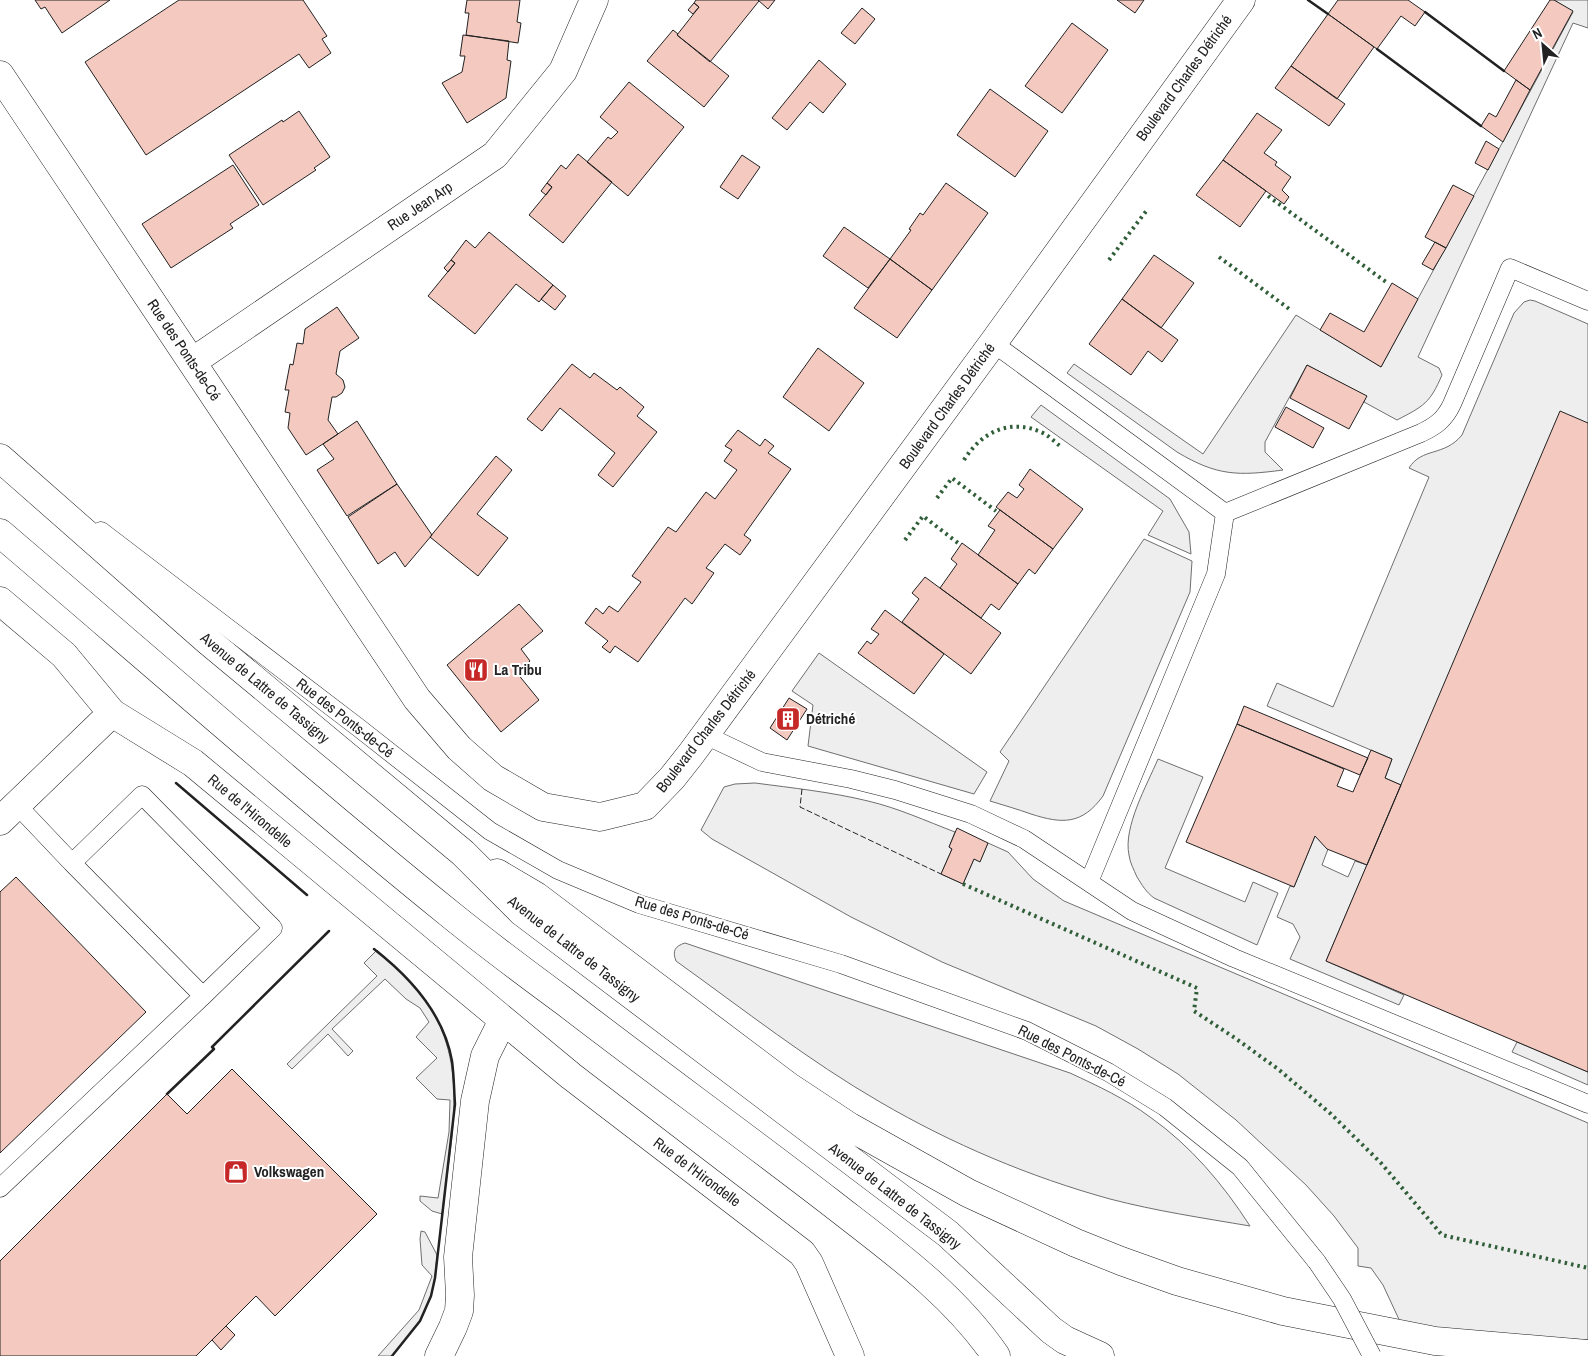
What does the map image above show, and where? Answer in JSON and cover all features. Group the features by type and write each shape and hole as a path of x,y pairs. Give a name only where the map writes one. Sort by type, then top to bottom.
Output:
{"street":[{"name":"Rue Jean Arp","path":"192,362 495,155 563,72 594,0"},
{"name":"Boulevard Charles Détriché","path":"645,806 672,778 705,735 993,343 1241,0"},
{"name":"Rue des Ponts-de-Cé","path":"0,75 417,699 459,748 493,778 543,807 600,817 645,806"},
{"name":"Avenue de Lattre de Tassigny","path":"0,458 208,641 463,853 522,912 948,1234 1051,1330 1065,1340 1100,1356"},
{"path":"0,533 226,728 453,917 882,1242 941,1292 967,1318 996,1356"},
{"name":"Rue de l'Hirondelle","path":"0,601 64,655 112,713 193,763 571,1076 802,1253 810,1263 850,1356"},
{"path":"8,813 112,713"},
{"path":"463,853 536,896 788,1086 850,1126 968,1193 1051,1232 1120,1261 1283,1311 1435,1341 1588,1354"},
{"path":"439,1356 453,1327 458,1311 460,1295 458,1257 475,1101 485,1056 503,1020"}],"lane":[{"path":"1225,513 1432,428 1442,421 1448,413 1510,268 1588,301"},
{"path":"993,343 1225,513"},
{"name":"Rue des Ponts-de-Cé","path":"0,453 359,728 490,831 558,870 640,904 841,964 1027,1031 1108,1072 1166,1107 1240,1167 1317,1262 1342,1299 1372,1356"},
{"path":"1089,882 1216,574 1225,513"},
{"path":"705,735 762,762 851,779 971,814 1024,839 1132,911 1234,958 1588,1104"},
{"path":"0,1188 273,928 142,795 72,863"},
{"path":"8,813 72,863 203,996"}],"shaded area":[{"path":"1554,0 1588,0 1588,28 1573,23 1418,357 1439,368 1442,375 1430,398 1420,407 1397,420 1364,402 1366,396 1307,365 1265,442 1265,452 1283,470 1253,473 1228,472 1204,466 1177,452 1067,373 1074,364 1203,454 1296,315 1381,367 1573,12"},
{"path":"1530,300 1588,324 1588,423 1401,785 1385,778 1392,759 1267,706 1277,683 1333,707 1429,477 1409,468 1420,457 1441,450 1455,442 1462,435 1514,313 1524,302"},
{"path":"1041,405 1170,499 1189,532 1191,554 1148,535 1163,511 1031,417"},
{"path":"1144,539 1192,561 1190,592 1103,796 1087,812 1071,820 1042,817 990,801 1009,761 1000,752"},
{"path":"819,653 987,772 974,794 808,746 813,705 792,691"},
{"path":"1158,759 1203,777 1165,868 1245,902 1253,882 1278,893 1257,945 1154,898 1146,891 1137,877 1129,855 1129,832 1137,806"},
{"path":"755,783 868,801 901,811 955,832 949,847 952,849 941,874 963,884 974,859 980,861 988,843 1008,852 1033,879 1064,901 1588,1123 1588,1340 1403,1328 1383,1285 1371,1268 1358,1266 1358,1248 1334,1216 1306,1185 1236,1120 1178,1074 1096,1026 942,962 851,917 712,839 701,830 724,787 735,784"},
{"path":"1315,836 1328,849 1322,865 1348,877 1355,861 1367,865 1326,961 1404,995 1399,1005 1290,959 1300,937 1293,924 1277,917 1290,886 1294,887"},
{"path":"685,943 1070,1073 1101,1088 1141,1110 1179,1140 1193,1153 1229,1195 1250,1226 1110,1199 1021,1170 935,1132 880,1102 828,1069 776,1034 676,961 675,949"},
{"path":"377,950 418,990 435,1016 446,1043 452,1070 454,1098 450,1155 442,1214 432,1211 420,1201 420,1196 438,1198 449,1132 450,1100 437,1099 416,1078 437,1058 416,1037 429,1022 420,1008 406,999 385,979 332,1029 353,1051 348,1056 328,1034 292,1069 287,1064 377,976 364,963"},
{"path":"1517,1042 1588,1072 1588,1085 1512,1052"},
{"path":"421,1231 425,1232 437,1255 431,1296 420,1321 392,1356 378,1356 419,1310 432,1276 422,1265"}],"building":[{"path":"35,0 110,0 62,33 45,7 41,9"},
{"path":"179,0 303,0 327,36 322,39 331,53 309,68 299,54 146,155 85,62"},
{"path":"467,0 520,0 517,22 521,23 518,43 466,35 469,13 465,13"},
{"path":"696,0 759,1 710,62 677,35 699,7 694,3"},
{"path":"758,0 775,0 768,9"},
{"path":"1117,0 1144,0 1135,13"},
{"path":"1338,0 1408,0 1425,12 1415,26 1401,16 1377,49 1328,14"},
{"path":"1550,0 1554,0 1573,11 1530,90 1504,71"},
{"path":"694,3 699,7 693,14 688,10"},
{"path":"862,8 875,19 855,44 841,33"},
{"path":"1328,14 1374,47 1337,99 1291,66"},
{"path":"1072,23 1108,50 1062,113 1025,86"},
{"path":"673,30 729,76 704,107 647,61"},
{"path":"463,35 509,41 507,60 511,61 506,98 467,123 442,83 462,72 465,56 460,56"},
{"path":"819,60 846,84 823,113 810,102 787,130 772,118"},
{"path":"1291,66 1345,104 1329,126 1275,88"},
{"path":"1516,80 1530,90 1503,142 1481,126 1489,113 1496,117"},
{"path":"629,82 684,127 628,196 587,162 608,137 611,139 618,132 600,117"},
{"path":"990,89 1048,131 1015,177 957,135"},
{"path":"299,111 330,157 314,168 316,170 263,205 229,155"},
{"path":"1257,113 1282,130 1264,153 1277,162 1275,165 1291,177 1282,190 1289,197 1284,204 1223,160"},
{"path":"1486,141 1499,149 1488,170 1475,163"},
{"path":"578,154 612,182 563,243 529,215 552,187 547,183 561,165 566,169"},
{"path":"742,155 760,167 738,199 720,187"},
{"path":"1223,160 1266,191 1240,227 1196,195"},
{"path":"233,165 259,205 230,224 233,228 171,268 142,224"},
{"path":"547,183 552,187 546,195 541,191"},
{"path":"946,183 988,213 932,290 890,259 911,230 909,229 920,213 923,215"},
{"path":"1453,185 1474,196 1446,248 1425,237"},
{"path":"844,227 890,259 868,288 823,256"},
{"path":"489,232 553,285 539,302 516,284 475,334 428,296 455,263 451,260 466,240 475,248"},
{"path":"1435,242 1446,248 1433,270 1422,264"},
{"path":"1154,255 1194,283 1161,328 1122,299"},
{"path":"890,259 932,290 897,338 854,308"},
{"path":"451,260 455,263 448,272 444,268"},
{"path":"1392,283 1418,299 1381,367 1320,330 1330,313 1364,332"},
{"path":"553,285 566,296 555,310 541,299"},
{"path":"1122,299 1178,340 1162,362 1148,351 1131,375 1089,344"},
{"path":"337,307 359,338 340,351 336,374 343,380 345,387 342,393 332,397 328,420 338,434 306,455 288,428 290,413 285,412 289,390 285,390 290,364 293,365 297,343 303,344 305,329"},
{"path":"818,348 864,383 829,431 783,397"},
{"path":"572,364 590,378 594,373 617,390 620,387 644,407 637,416 657,432 613,487 598,475 615,453 560,408 542,431 527,419"},
{"path":"1307,365 1367,396 1349,429 1290,398"},
{"path":"1286,407 1324,428 1313,448 1275,427"},
{"path":"1560,411 1588,423 1588,1072 1326,961"},
{"path":"357,421 397,484 347,516 317,470 334,459 323,444"},
{"path":"738,430 760,446 765,439 774,446 768,453 791,469 744,535 751,540 740,555 725,544 706,568 714,573 692,604 685,598 638,662 615,646 610,653 602,647 608,641 585,623 596,608 603,614 609,606 618,612 641,582 632,576 668,527 676,532 706,492 715,499 737,470 724,461 732,450 725,446"},
{"path":"496,456 512,470 477,514 508,538 478,576 430,537"},
{"path":"1030,469 1083,509 1053,549 996,507 1008,492 1017,498 1024,489 1019,485"},
{"path":"397,484 432,535 405,567 395,552 378,564 348,517"},
{"path":"1000,510 1053,549 1035,574 1029,569 1018,584 978,555 995,530 988,526"},
{"path":"962,543 1018,584 999,610 991,604 981,618 940,588 957,564 951,559"},
{"path":"925,577 1001,633 971,674 902,622 919,599 912,593"},
{"path":"519,604 543,631 521,649 530,661 517,673 539,700 501,732 447,665"},
{"path":"885,610 944,654 914,694 858,653 867,641 871,644 879,634 871,629"},
{"name":"Détriché","path":"789,698 807,709 787,740 770,728"},
{"path":"1244,706 1368,758 1360,775 1237,724"},
{"path":"1237,724 1344,769 1337,786 1353,792 1371,750 1392,759 1385,778 1401,785 1367,865 1327,849 1315,836 1294,887 1186,842"},
{"path":"957,828 988,843 980,862 974,859 963,884 941,874 952,849 949,847"},
{"path":"16,877 146,1012 0,1153 0,892"},
{"path":"232,1069 377,1214 275,1316 256,1296 196,1356 0,1356 0,1261 167,1094 187,1114"},
{"path":"226,1326 235,1335 221,1350 212,1340"}],"hedge":[{"path":"1268,196 1386,282"},
{"path":"1109,260 1147,210"},
{"path":"1219,257 1292,311"},
{"path":"964,460 980,441 999,430 1010,427 1033,429 1045,434 1060,446"},
{"path":"937,498 952,478 996,511"},
{"path":"905,540 923,516 958,543"},
{"path":"963,884 1197,988 1194,1011 1278,1069 1331,1114 1381,1163 1442,1235 1588,1268"}],"fence":[{"path":"802,789 800,807 941,874"}],"wall":[{"path":"1308,0 1328,14"},
{"path":"1425,12 1504,71"},
{"path":"1377,49 1481,126"},
{"path":"176,783 307,895"},
{"path":"167,1094 214,1049 212,1047 329,931"},
{"path":"374,949 400,972 424,998 442,1028 448,1044 454,1078 455,1104 435,1278 431,1296 420,1321 392,1356"}],"place":[{"name":"La Tribu","path":"476,670"},
{"name":"Détriché","path":"788,719"},
{"name":"Volkswagen","path":"236,1172"}]}
